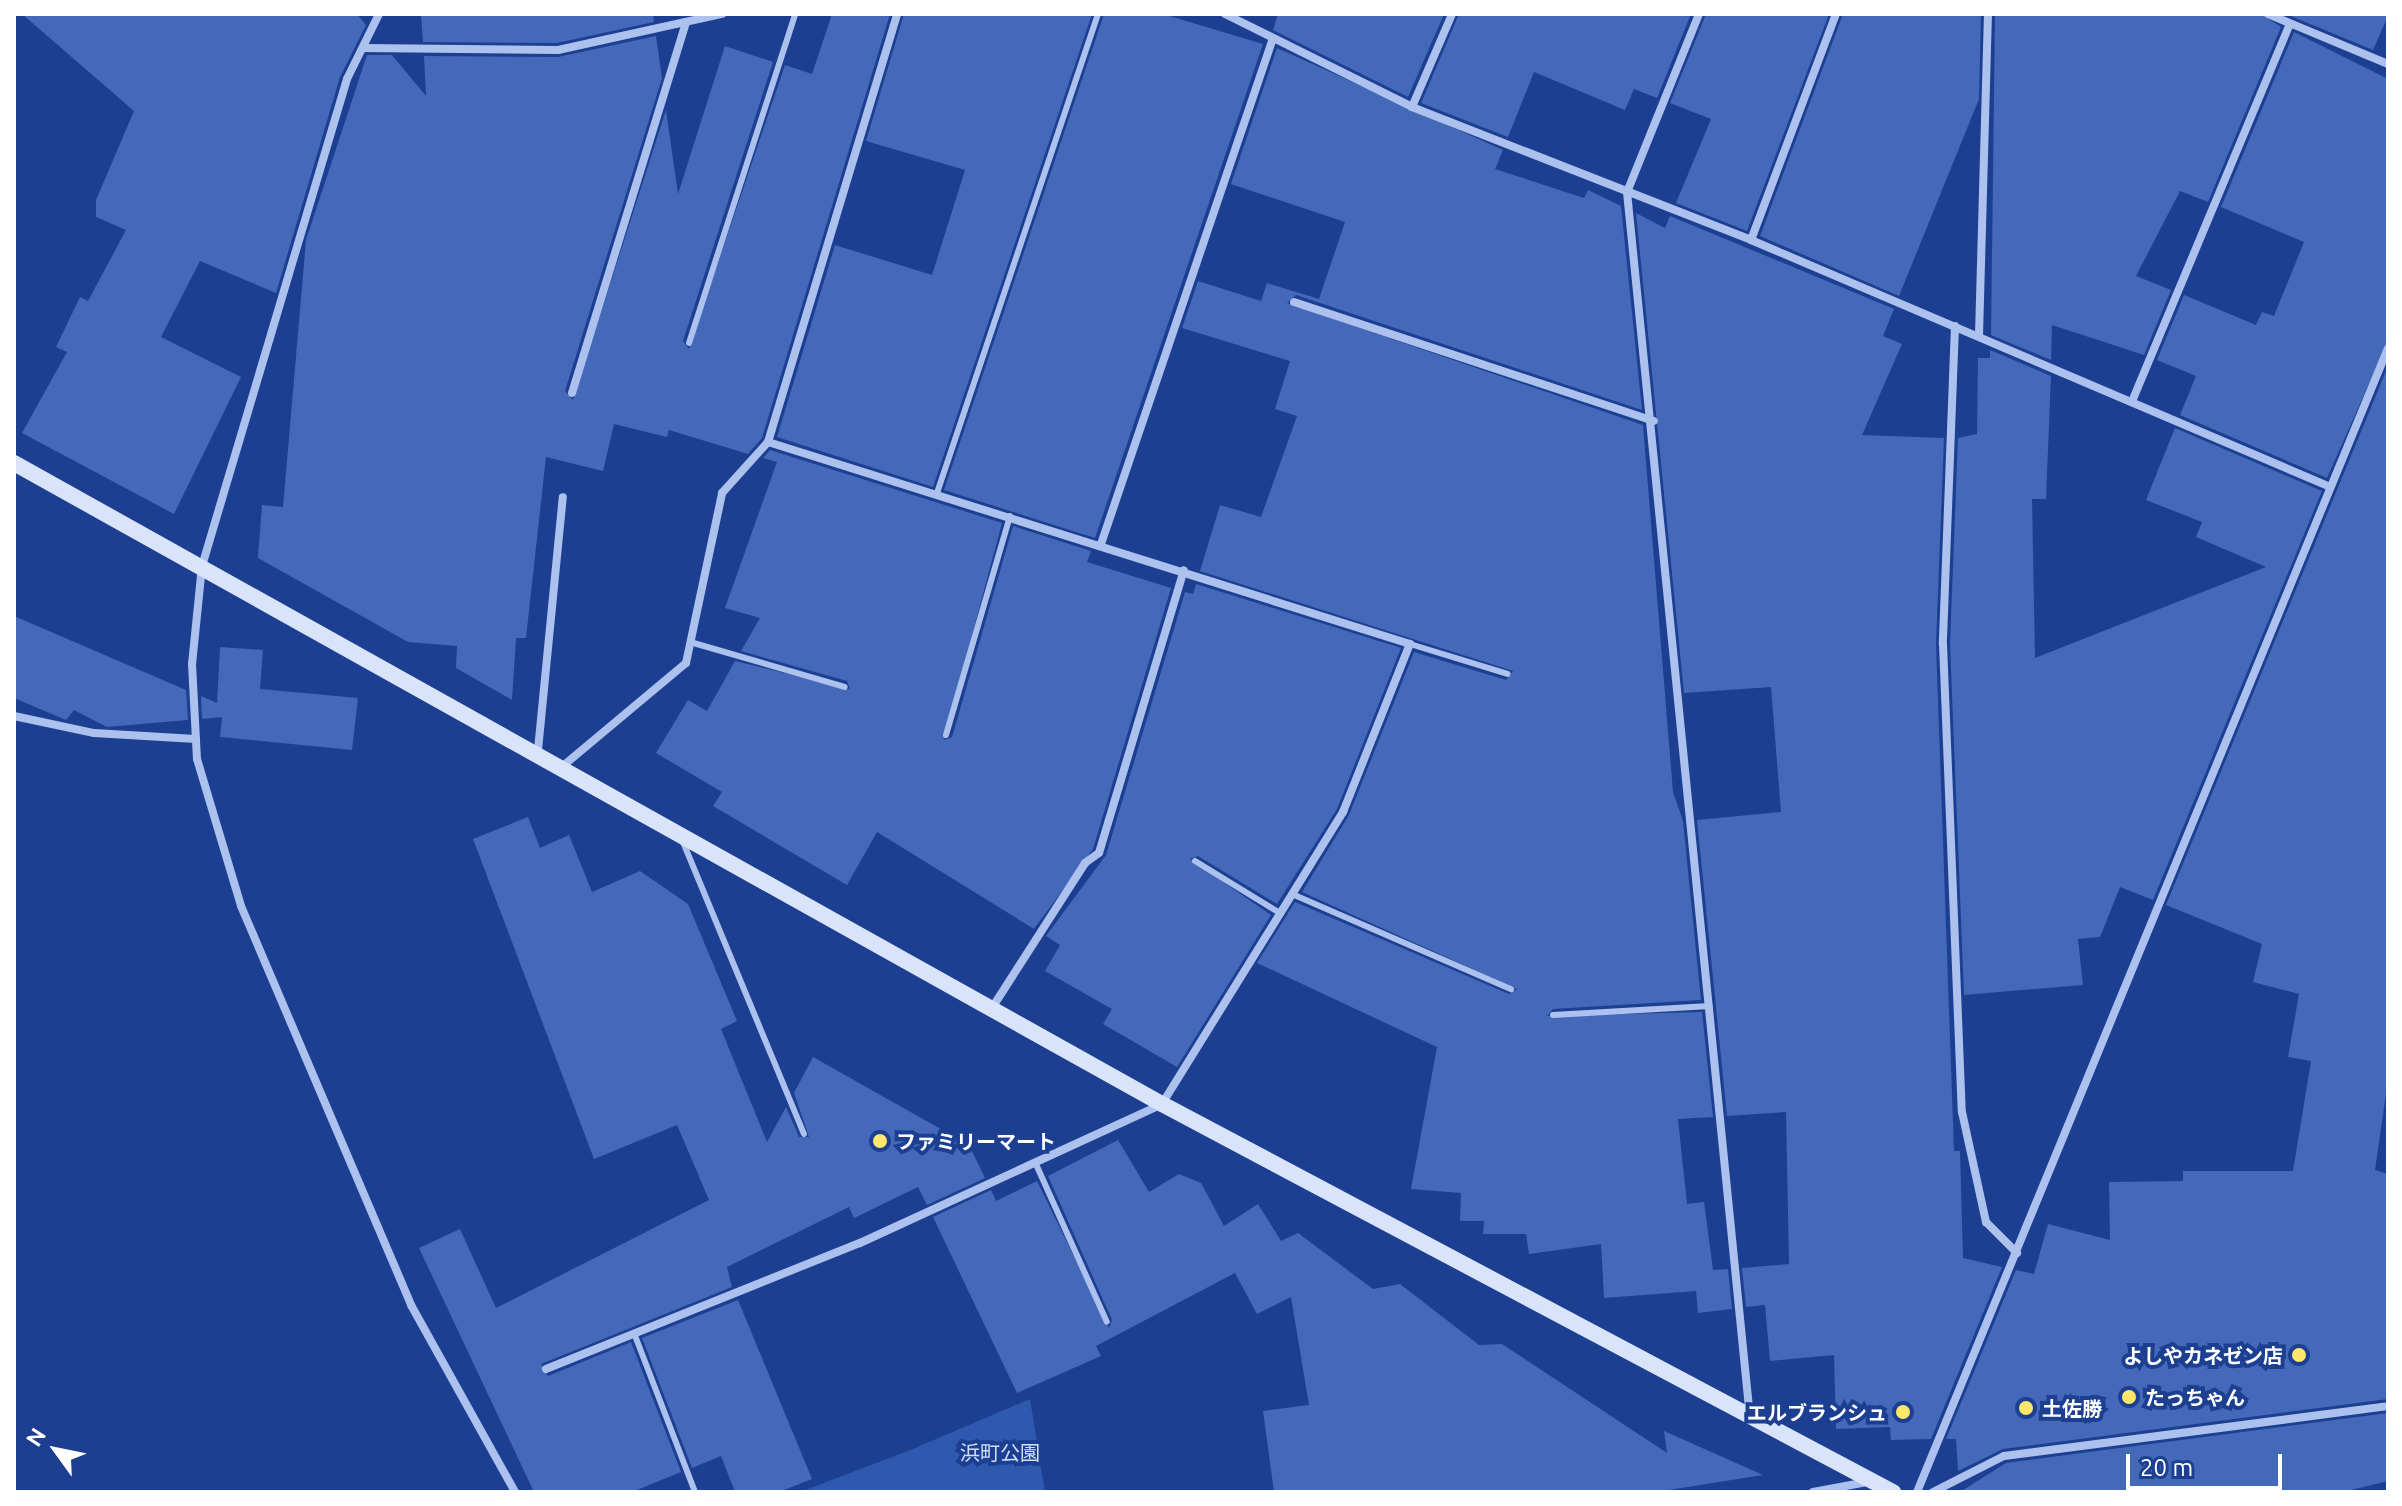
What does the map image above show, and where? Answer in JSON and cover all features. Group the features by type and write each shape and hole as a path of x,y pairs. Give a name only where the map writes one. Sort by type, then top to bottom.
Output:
{"street":[{"path":"379,14 347,79 202,566 192,664 196,739 241,906 411,1305 515,1492"},
{"path":"363,48 558,50 722,14"},
{"path":"564,765 686,663 722,493 768,442 897,14"},
{"path":"1225,14 1272,41 1412,107 1751,240 2133,399 2328,486"},
{"path":"1245,25 1248,14"},
{"path":"1412,107 1452,14"},
{"path":"1699,14 1627,192 1654,421 1750,1417"},
{"path":"1751,240 1836,14"},
{"path":"1979,335 1988,14"},
{"path":"2268,14 2388,64"},
{"path":"572,393 686,22"},
{"path":"2133,399 2290,24"},
{"path":"1101,544 1272,41"},
{"path":"1294,302 1654,421"},
{"path":"1955,326 1943,644 1962,1112 1986,1222 2017,1253"},
{"path":"1917,1492 2328,486 2384,368 2388,348"},
{"path":"546,1369 1035,1162 1162,1104 1343,812 1410,644 1010,515 768,442"},
{"path":"14,463 538,750 1162,1104 1893,1492"},
{"path":"538,750 563,497"},
{"path":"992,1008 1085,863 1099,853 1184,570"},
{"path":"14,716 94,733 196,739"},
{"path":"1933,1492 2004,1456 2388,1406"},
{"path":"1813,1492 1872,1482"}],"lane":[{"path":"689,343 795,14"},
{"path":"937,493 1098,14"},
{"path":"946,735 1010,515"},
{"path":"690,642 845,687"},
{"path":"1410,644 1508,674"},
{"path":"678,830 804,1134"},
{"path":"1195,861 1280,913"},
{"path":"1292,894 1511,989"},
{"path":"1553,1015 1710,1006"},
{"path":"1035,1162 1107,1322"},
{"path":"634,1333 695,1492"}],"green space":[{"name":"浜町公園","path":"1030,1399 1045,1492 800,1492 908,1451"}],"building":[{"path":"22,14 357,14 366,25 340,77 276,293 200,261 161,337 241,377 174,514 22,433 67,352 56,347 80,297 88,301 126,230 96,217 96,200 134,111"},
{"path":"421,14 653,14 654,22 557,43 423,42"},
{"path":"832,14 890,14 762,438 748,454 669,430 667,437 614,424 603,471 546,457 526,638 516,638 512,700 456,668 457,646 408,642 258,558 262,505 283,507 306,240 367,55 392,55 426,96 424,56 558,57 656,36 662,78 565,391 573,400 666,110 678,194 725,46 773,62 683,341 689,349 785,65 812,74"},
{"path":"904,14 1092,14 933,487 777,437 835,245 932,275 965,170 866,141"},
{"path":"1104,14 1163,14 1263,44 1095,538 944,490"},
{"path":"1278,14 1444,14 1408,97 1273,30"},
{"path":"1459,14 1691,14 1657,98 1634,89 1625,110 1534,72 1508,137 1421,103"},
{"path":"1706,14 1829,14 1747,231 1676,203 1711,119 1670,103"},
{"path":"1843,14 1981,14 1979,99 1899,296 1760,236"},
{"path":"1995,14 2261,14 2281,27 2208,202 2180,191 2136,276 2171,290 2144,355 2052,325 2051,360 1991,335"},
{"path":"2286,14 2388,14 2388,16 2373,50"},
{"path":"2294,32 2388,79 2388,341 2327,478 2180,415 2196,376 2157,360 2184,295 2256,325 2262,312 2274,316 2304,242 2221,207"},
{"path":"1277,48 1503,150 1495,169 1584,198 1588,190 1621,206 1642,410 1296,295 1287,303 1643,425 1673,792 1683,821 1701,1000 1553,1009 1547,1016 1702,1012 1713,1117 1678,1119 1687,1204 1704,1202 1713,1270 1728,1269 1732,1309 1698,1313 1696,1291 1604,1298 1601,1244 1529,1254 1526,1234 1483,1234 1484,1221 1460,1221 1461,1193 1411,1189 1437,1047 1257,963 1295,902 1509,994 1517,989 1302,892 1349,815 1414,652 1506,680 1513,671 1200,571 1220,505 1261,517 1297,416 1275,409 1290,361 1182,328 1198,281 1261,301 1267,283 1319,299 1345,222 1231,184"},
{"path":"1636,213 1665,228 1670,216 1894,309 1883,336 1902,344 1862,435 1944,438 1936,644 1954,1151 1960,1151 1963,1258 2002,1267 1931,1439 1891,1440 1890,1427 1836,1429 1834,1355 1770,1361 1765,1305 1746,1307 1742,1268 1789,1264 1786,1112 1727,1116 1697,820 1781,812 1771,687 1684,693"},
{"path":"1990,350 2051,376 2046,499 2032,499 2035,658 2266,567 2196,537 2202,522 2146,500 2175,428 2322,491 2153,900 2120,887 2100,937 2078,939 2083,985 1964,995 1950,644 1958,438 1977,434 1978,358 1990,358"},
{"path":"2388,366 2388,1080 2375,1170 2388,1174 2388,1399 2003,1449 1958,1471 1956,1439 1946,1439 2016,1270 2034,1274 2048,1224 2110,1240 2109,1182 2183,1181 2183,1171 2293,1171 2311,1061 2288,1057 2299,994 2253,982 2262,944 2166,905"},
{"path":"770,450 1002,523 944,740 952,737 1013,526 1091,551 1087,562 1171,588 1093,849 1034,929 877,832 847,885 713,806 722,792 656,753 688,700 707,711 735,661 850,689 847,681 741,651 760,618 725,608 777,462 763,458"},
{"path":"1196,584 1401,648 1337,809 1277,904 1198,856 1190,859 1271,915 1177,1067 1103,1024 1112,1009 1045,971 1060,945 1046,936 1106,855 1185,592 1193,594"},
{"path":"14,616 186,690 188,720 107,727 74,710 66,720 14,698"},
{"path":"220,647 263,650 260,689 358,698 352,750 220,737 222,717 202,719 201,696 217,703"},
{"path":"528,817 540,848 569,835 592,892 640,871 688,904 737,1021 721,1029 767,1142 786,1107 799,1137 809,1137 794,1093 813,1057 969,1145 985,1178 927,1205 918,1187 854,1218 849,1207 727,1267 732,1287 541,1364 548,1376 631,1342 681,1472 632,1492 534,1492 419,1248 460,1229 496,1308 709,1200 677,1125 594,1159 473,839"},
{"path":"1118,1140 1149,1192 1179,1174 1201,1183 1224,1226 1258,1204 1281,1241 1298,1233 1373,1289 1400,1284 1479,1345 1502,1344 1667,1453 1664,1431 1763,1475 1656,1492 1274,1492 1263,1411 1309,1405 1291,1297 1257,1314 1235,1273 1096,1346 1101,1356 1017,1393 933,1217 991,1190 996,1201 1037,1181 1109,1328 1112,1320 1048,1176"},
{"path":"738,1300 812,1479 779,1492 735,1492 721,1456 692,1468 642,1338"},
{"path":"2388,1413 2388,1481 2343,1492 1960,1492 2006,1463"}],"place":[{"name":"ファミリーマート","path":"880,1141"},
{"name":"よしやカネゼン店","path":"2299,1355"},
{"name":"たっちゃん","path":"2129,1397"},
{"name":"土佐勝","path":"2026,1408"},
{"name":"エルブランシュ","path":"1903,1412"}]}
